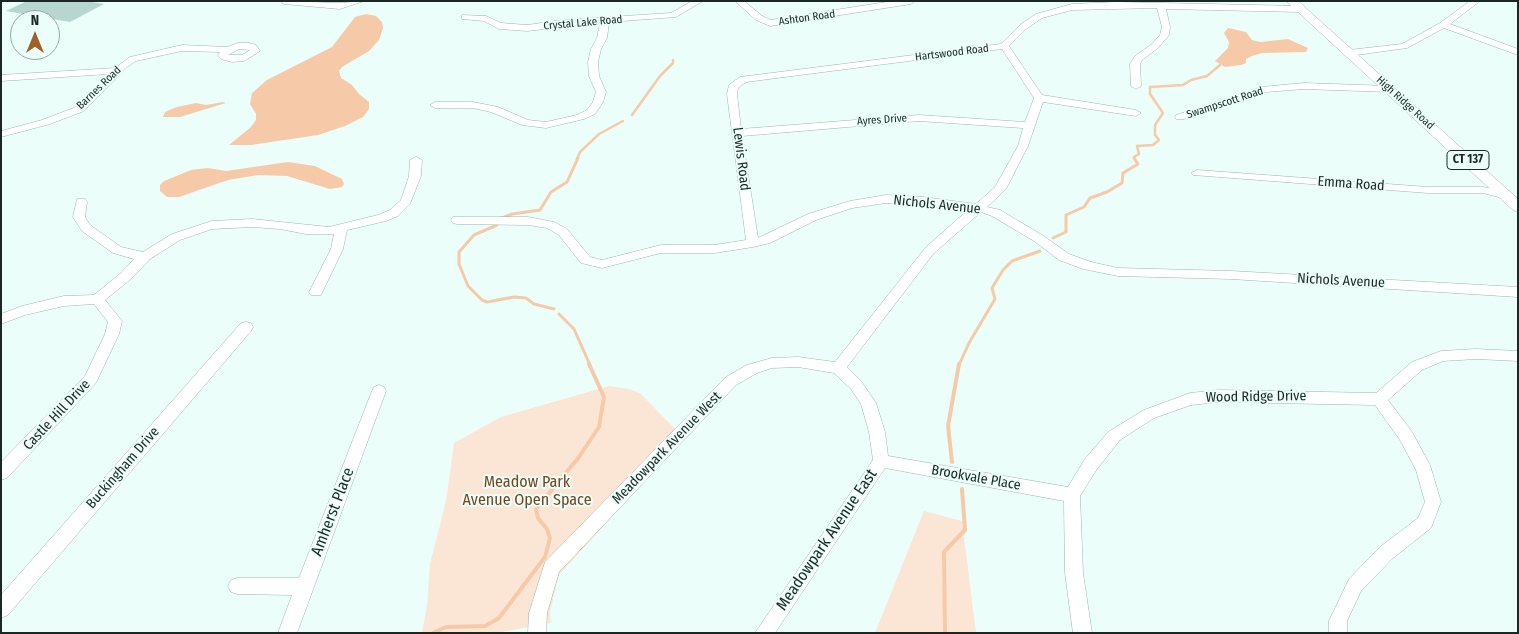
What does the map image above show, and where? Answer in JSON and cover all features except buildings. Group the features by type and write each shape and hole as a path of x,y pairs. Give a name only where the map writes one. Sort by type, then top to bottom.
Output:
{"main road":[{"name":"High Ridge Road","path":"1296,5 1518,207"}],"street":[{"path":"284,1 340,6 358,2"},
{"name":"Crystal Lake Road","path":"465,17 486,19 499,26 527,28 562,23 672,15 699,1"},
{"name":"Ashton Road","path":"739,1 759,18 770,23 911,1"},
{"path":"1059,1 1072,7"},
{"path":"1349,53 1404,46 1443,25 1476,1"},
{"name":"Hartswood Road","path":"743,79 1004,46 1023,26 1039,16 1072,7 1096,4 1161,6 1296,5"},
{"path":"1136,86 1135,64 1138,58 1155,46 1164,35 1166,27 1161,6"},
{"path":"435,104 473,105 494,109 526,124 546,125 580,118 591,112 601,92 594,76 593,62 596,49 602,38 605,21"},
{"path":"1443,25 1518,52"},
{"path":"1004,46 1014,58 1039,98 1136,113"},
{"name":"Barnes Road","path":"1,134 46,122 80,109 133,58 182,48 228,50"},
{"path":"1,78 28,74 118,71"},
{"name":"Lewis Road","path":"743,79 734,87 732,94 753,244"},
{"name":"Swampscott Road","path":"1180,117 1266,89 1304,86 1357,90 1389,89"},
{"path":"838,368 930,250 1000,189 1023,146 1028,125 1039,98"},
{"name":"Ayres Drive","path":"736,133 919,118 1028,125"},
{"path":"1,319 22,311 64,301 97,299 126,276 145,256 176,237 212,225 252,223 329,231 382,218 394,213 406,200 416,176 416,160"},
{"name":"Emma Road","path":"1196,173 1428,190 1483,190 1506,195"},
{"name":"Nichols Avenue","path":"457,220 528,221 550,225 563,232 586,260 602,264 661,249 722,249 753,244 766,240 812,217 850,205 886,199 923,201 978,208 996,213 1038,238 1064,257 1088,266 1118,272 1231,275 1518,292"},
{"path":"81,202 79,217 86,228 117,250 131,255 145,256"},
{"path":"316,292 337,249 342,229"},
{"name":"Castle Hill Drive","path":"1,474 91,379 112,334 115,320 97,299"},
{"name":"Buckingham Drive","path":"1,609 246,327"},
{"path":"1338,633 1338,621 1355,585 1386,553 1425,524 1433,502 1424,470 1406,436 1379,399 1417,366 1441,356 1476,354 1518,356"},
{"name":"Meadowpark Avenue West","path":"537,633 538,613 552,568 731,381 752,369 772,363 798,362 838,368"},
{"name":"Meadowpark Avenue East","path":"764,633 881,461 877,432 868,403 856,385 838,368"},
{"name":"Amherst Place","path":"287,633 379,391"},
{"name":"Wood Ridge Drive","path":"1072,495 1091,464 1114,436 1148,414 1190,399 1219,396 1379,399"},
{"name":"Brookvale Place","path":"881,461 1072,495"},
{"path":"1072,495 1074,573 1083,633"},
{"path":"237,586 304,587"}],"green space":[{"name":"Meadow Park Avenue Open Space","path":"609,386 640,393 684,438 559,575 550,612 551,623 496,633 422,633 427,605 430,564 446,501 454,443 501,417"},
{"path":"924,511 962,521 976,633 875,633"}],"shaded area":[{"path":"366,14 376,16 382,22 383,28 379,40 369,51 342,67 339,71 341,78 352,85 369,102 369,109 363,117 345,126 318,135 251,145 229,145 251,127 256,120 256,114 250,104 252,93 267,80 332,47 355,17"},
{"path":"1228,28 1246,32 1252,40 1260,42 1288,39 1308,48 1306,52 1262,53 1246,59 1246,63 1241,65 1225,67 1215,61 1228,48 1229,42 1224,33"},
{"path":"196,103 206,105 226,103 180,117 163,117 165,112 177,107"},
{"path":"288,162 315,166 342,179 344,184 342,187 330,189 287,176 258,175 228,180 179,197 167,197 160,191 160,185 164,181 191,170 208,168 226,171"}],"waterway":[{"path":"632,115 660,76 673,63 673,60"},
{"path":"1135,159 1134,157 1139,154 1137,146 1153,145 1159,140 1155,135 1155,125 1163,113 1150,94 1150,87 1183,85 1191,80 1207,76 1220,65"},
{"path":"577,159 580,152 599,134 623,121"},
{"path":"500,219 512,214 540,210 551,192 567,182 578,158"},
{"path":"1053,238 1066,232 1066,215 1084,207 1090,198 1107,192 1122,183 1123,173 1138,164 1134,158"},
{"path":"497,225 474,235 459,252 459,264 468,286 482,300 487,302 514,297 526,298 534,304 554,309"},
{"path":"959,365 969,343 995,299 992,288 1003,270 1012,261 1040,251"},
{"path":"559,314 574,329 590,365"},
{"path":"433,633 446,627 485,626 499,618 545,557 550,538 547,529 538,518 536,509 579,457 599,427 604,397 589,364"},
{"path":"952,462 948,426 959,364"},
{"path":"945,633 944,552 965,530 962,489"}]}
